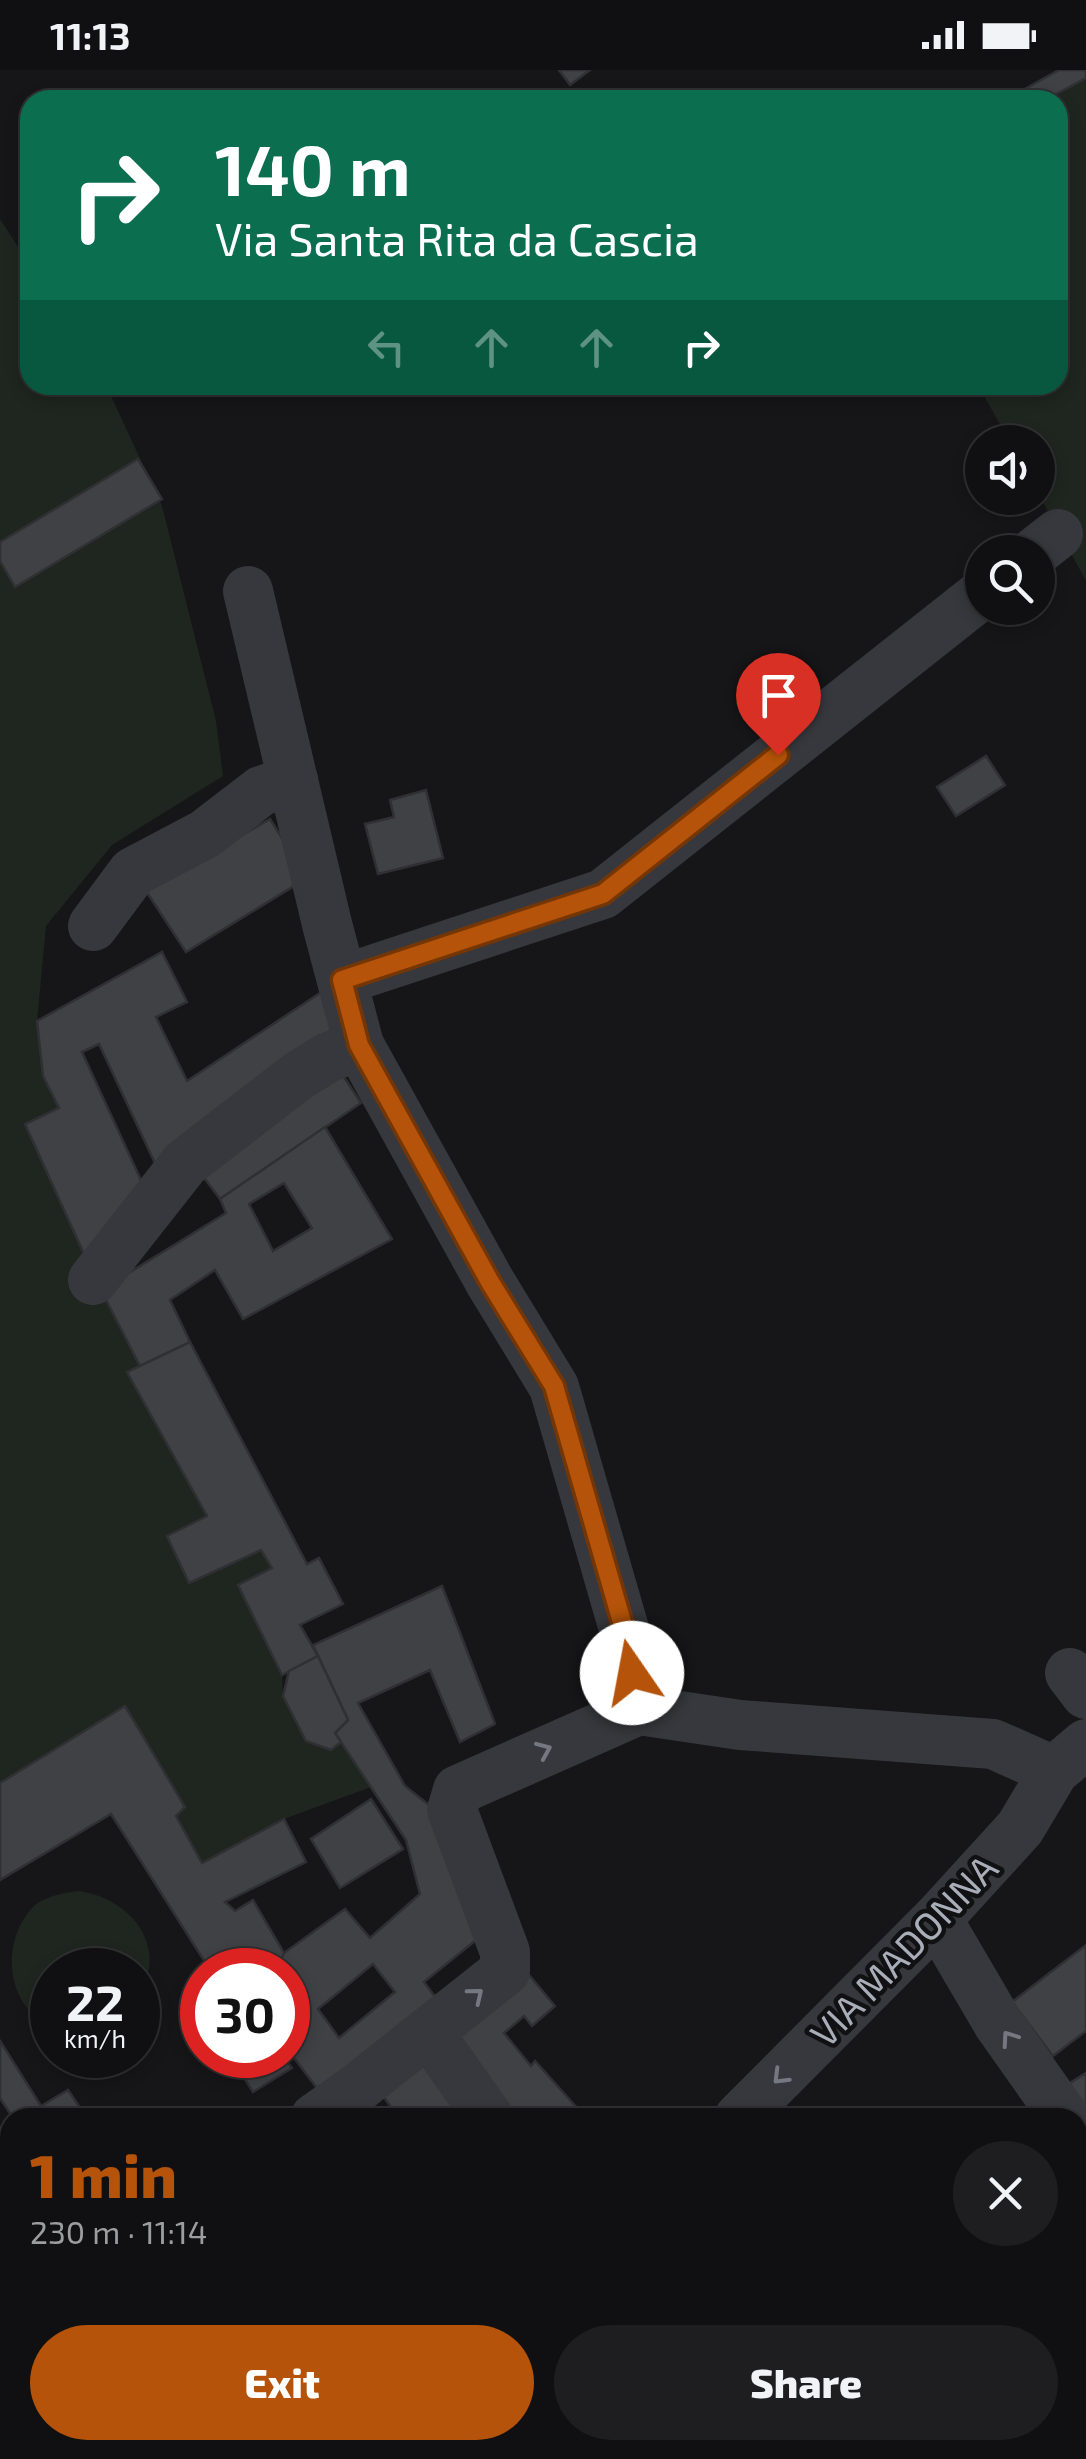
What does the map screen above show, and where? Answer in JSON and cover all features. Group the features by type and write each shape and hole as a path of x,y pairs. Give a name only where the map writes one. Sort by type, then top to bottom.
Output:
{"street":[{"path":"248,591 359,1045 490,1282 554,1386 626,1636 639,1710"},
{"path":"342,980 603,894 965,607"},
{"path":"93,926 133,872 205,834 261,791 292,780"},
{"path":"93,1280 185,1163 298,1076 359,1045"},
{"path":"328,2108 505,1972 505,1952 452,1810 458,1790 639,1710 740,1725 993,1744 1070,1758"},
{"name":"VIA MADONNA","path":"748,2108 936,1919 1020,1828 1070,1758"},
{"path":"936,1919 998,2023 1058,2108"},
{"path":"429,2033 482,2108"}],"shaded area":[{"path":"1059,70 1086,70 1086,581 1050,515 1055,515 1055,425 1000,425 984,395 1068,395 1068,90 1023,90"},
{"path":"0,219 20,250 20,395 111,395 162,506 216,721 223,776 112,845 46,926 37,1021 43,1076 59,1108 25,1124 141,1368 128,1373 207,1516 167,1536 261,1550 272,1568 238,1585 282,1675 283,1696 306,1741 330,1750 341,1742 371,1787 284,1819 202,1863 176,1816 185,1806 125,1706 0,1783"},
{"path":"79,1891 115,1904 140,1928 148,1948 30,1948 30,2010 16,1988 12,1971 16,1935 35,1905"}],"building":[{"path":"559,70 590,70 570,85"},
{"path":"1059,70 1086,70 1086,78 1064,90 1023,90"},
{"path":"138,459 162,499 15,587 0,561 0,542"},
{"path":"986,756 1005,785 956,816 937,787"},
{"path":"426,790 443,858 378,874 365,824 394,817 390,800"},
{"path":"270,819 307,878 186,952 146,891"},
{"path":"162,952 187,1002 156,1017 187,1081 326,989 347,1037 162,1178 99,1044 82,1052 146,1191 84,1254 25,1124 59,1108 43,1076 37,1021"},
{"path":"334,1062 361,1103 220,1199 193,1163"},
{"path":"325,1127 392,1239 243,1319 215,1270 170,1300 190,1342 141,1368 101,1290 226,1213 220,1199","holes":["284,1183 312,1228 273,1251 249,1204"]},
{"path":"190,1342 307,1564 319,1558 343,1604 300,1625 318,1656 282,1675 238,1585 272,1568 261,1550 189,1583 167,1536 207,1516 127,1372"},
{"path":"442,1586 495,1724 460,1742 430,1670 358,1703 405,1786 449,1821 486,1932 424,1982 442,2006 323,2096 309,2078 310,1948 291,1948 345,1909 370,1938 420,1894 406,1840 335,1733 348,1720 313,1645","holes":["373,1964 395,1992 339,2038 318,2009"]},
{"path":"318,1656 348,1720 335,1733 341,1742 331,1750 306,1741 283,1696 289,1671"},
{"path":"125,1706 185,1807 176,1816 202,1863 284,1819 306,1862 225,1902 235,1911 253,1900 281,1948 196,1948 111,1814 0,1880 0,1783"},
{"path":"371,1799 403,1849 340,1888 311,1839"},
{"path":"1086,1945 1086,2031 1053,2056 1012,2002"},
{"path":"524,1969 555,2006 532,2026 524,2016 504,2033 531,2066 535,2061 577,2108 510,2108 446,2035"},
{"path":"0,2041 41,2106 68,2090 80,2108 6,2108 0,2098"},
{"path":"427,2052 470,2108 391,2108 378,2088"},
{"path":"1086,2073 1086,2108 1079,2108 1065,2086"},
{"path":"244,2078 276,2078 253,2092"}],"route":[{"path":"632,1673 626,1636 554,1386 490,1282 359,1045 342,980 603,894 778,755"}]}
